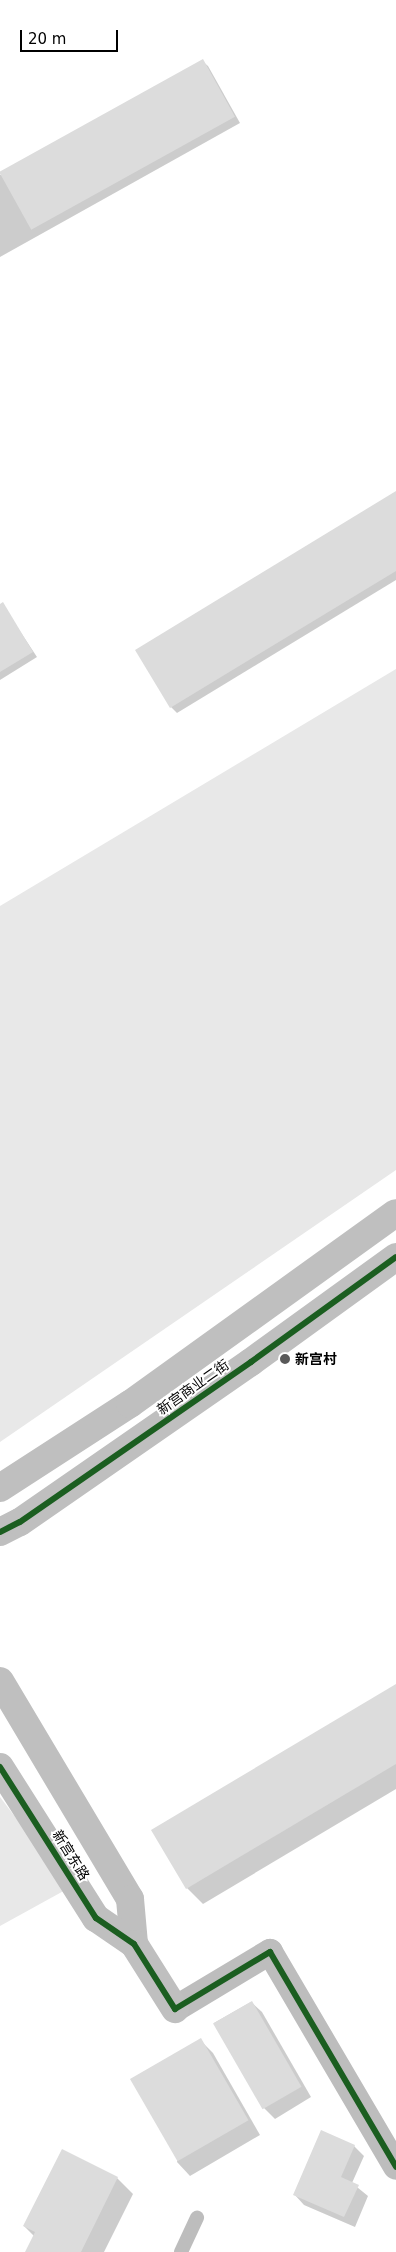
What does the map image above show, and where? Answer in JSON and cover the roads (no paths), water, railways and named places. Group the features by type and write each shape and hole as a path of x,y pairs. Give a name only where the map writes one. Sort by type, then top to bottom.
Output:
{"street":[{"name":"新宫商业二街","path":"0,1488 130,1404 396,1213"},
{"name":"新宫商业二街","path":"0,1532 20,1522 251,1362 396,1257"},
{"name":"新宫东路","path":"0,1681 130,1899 134,1944"},
{"name":"新宫东路","path":"0,1767 96,1918 134,1944"},
{"path":"134,1944 175,2009 270,1952 396,2167"}],"lane":[{"path":"181,2252 197,2216"}],"place":[{"name":"新宫村","path":"285,1359"}]}
